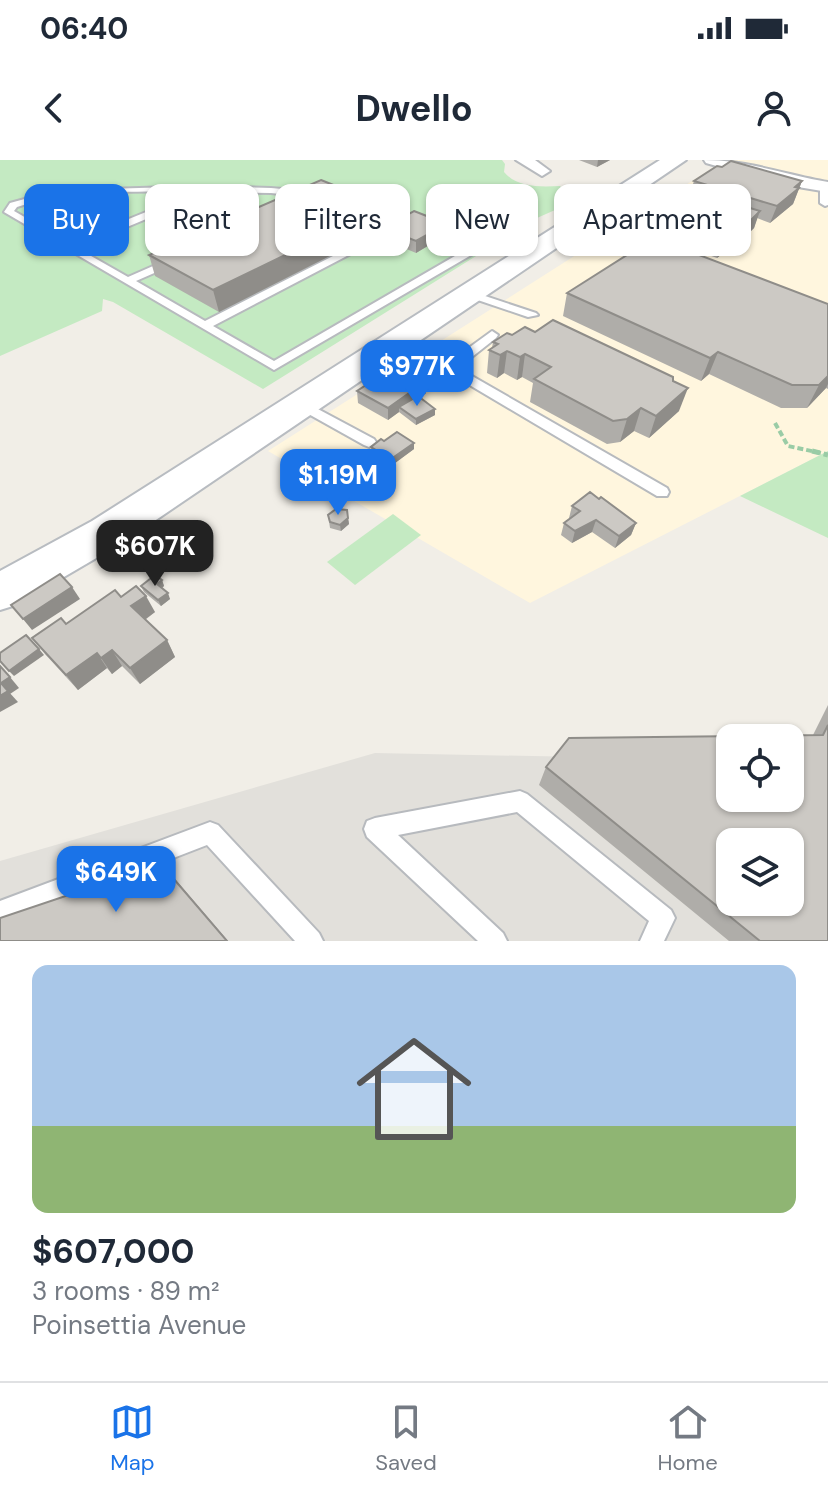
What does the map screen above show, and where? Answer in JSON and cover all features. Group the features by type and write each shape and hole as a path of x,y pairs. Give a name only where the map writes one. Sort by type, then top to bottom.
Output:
{"main road":[{"path":"0,592 107,532 675,160"}],"street":[{"path":"524,160 542,171"},
{"path":"712,160 826,192"}],"lane":[{"path":"0,199 13,205 75,193 145,191"},
{"path":"13,205 9,212 24,221"},
{"path":"410,214 426,218"},
{"path":"204,326 418,216"},
{"path":"538,242 546,245"},
{"path":"85,256 274,366 462,256"},
{"path":"128,281 183,257"},
{"path":"470,294 532,315"},
{"path":"450,368 492,335"},
{"path":"390,346 450,368 662,492"},
{"path":"301,404 369,442"},
{"path":"495,941 375,829 520,801 663,918 652,941"},
{"path":"0,913 210,833 311,941"}],"path":[{"path":"775,423 788,446 828,455"}],"shaded area":[{"path":"725,160 828,160 828,451 530,603 268,451 574,256 751,256 751,184 687,184"},
{"path":"375,753 716,760 716,812 794,812 798,828 716,828 716,916 804,916 804,851 828,941 0,941 0,861"}],"green space":[{"path":"0,160 502,160 504,172 522,184 426,184 426,256 476,256 263,389 103,299 102,311 0,356"},
{"path":"538,186 554,186 554,210 538,218"},
{"path":"828,451 828,538 740,496"},
{"path":"393,514 421,535 355,585 327,562"}],"building":[{"path":"731,161 802,181 795,187 799,188 777,206 751,198 751,184 704,184 694,181 717,166 722,167"},
{"path":"275,200 275,256 283,256 213,290 151,256 259,256 259,207"},
{"path":"751,208 760,211 751,220"},
{"path":"414,211 426,216 426,236 416,241 410,239 410,213"},
{"path":"625,256 702,256 828,304 828,376 819,385 792,385 718,352 710,358 567,293"},
{"path":"553,320 673,377 673,381 688,388 656,416 641,408 627,419 613,421 534,379 551,367 525,354 520,357 507,351 500,355 489,350 498,344 493,342 507,333 512,335 525,327 535,332"},
{"path":"397,365 426,381 388,408 357,391"},
{"path":"418,396 435,409 416,419 399,407"},
{"path":"397,432 414,443 391,459 371,447 381,439 384,441"},
{"path":"590,492 636,523 619,536 596,520 575,531 564,523 580,511 572,506"},
{"path":"336,509 347,510 348,518 340,525 330,522 328,515"},
{"path":"60,574 72,587 23,619 11,605"},
{"path":"155,575 162,580 157,584 168,593 158,600 141,586"},
{"path":"136,586 146,596 131,606 167,640 130,668 112,650 101,658 97,653 66,675 32,638 61,618 66,624 115,590 121,597"},
{"path":"26,635 39,649 9,671 0,661 0,653"},
{"path":"0,666 10,677 1,683 8,691 0,696"},
{"path":"828,725 828,941 760,941 729,916 804,916 804,828 716,828 716,905 546,767 569,738 716,736 716,812 804,812 804,735 823,735"},
{"path":"161,864 227,941 0,941 0,918"}]}
